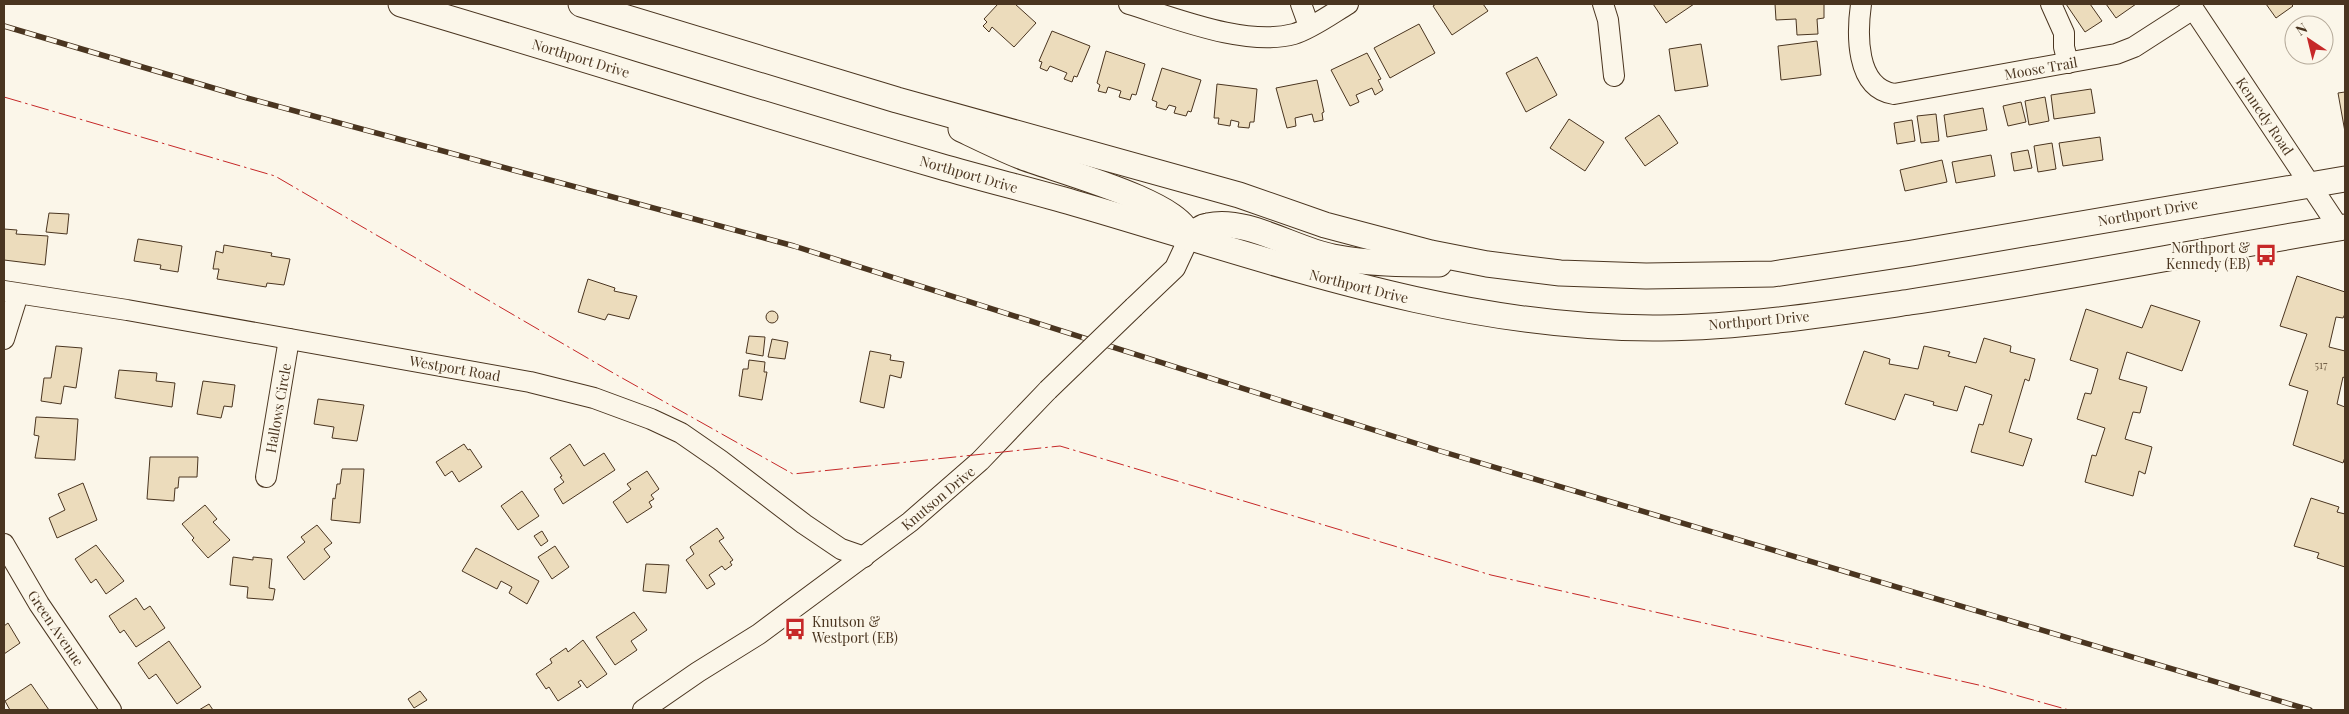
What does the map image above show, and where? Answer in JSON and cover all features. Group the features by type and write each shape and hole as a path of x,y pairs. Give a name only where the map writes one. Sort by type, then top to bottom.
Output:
{"main road":[{"name":"Northport Drive","path":"401,4 941,166 1076,203 1359,287 1452,309 1528,320 1600,326 1662,328 1813,316 1990,290 2342,228"},
{"name":"Northport Drive","path":"581,4 897,100 1239,195 1325,225 1431,253 1487,264 1560,272 1646,276 1773,274 1912,253 2345,179"},
{"path":"897,100 1020,156 1103,184 1131,196 1182,222 1187,228 1189,238 1206,226 1227,225 1245,228 1330,257 1374,264 1487,264"}],"street":[{"path":"1129,4 1203,27 1268,38 1296,34 1348,4"},
{"path":"1300,4 1309,26"},
{"path":"1603,4 1608,20 1614,76"},
{"name":"Moose Trail","path":"1861,4 1860,58 1868,75 1879,88 1894,94 2102,58 2134,47 2192,6"},
{"path":"2051,4 2064,33 2064,47 2068,63"},
{"name":"Kennedy Road","path":"2192,6 2310,184 2342,228"},
{"name":"Knutson Drive","path":"643,710 698,672 759,634 910,522 980,461 1048,390 1175,268 1189,238"},
{"path":"4,339 11,293"},
{"name":"Westport Road","path":"11,293 127,310 530,382 594,398 651,419 680,434 720,460 804,524 841,549 864,557"},
{"name":"Hallows Circle","path":"266,477 289,339"},
{"name":"Green Avenue","path":"4,548 110,710"}],"building":[{"path":"998,4 1015,4 1036,23 1014,47 992,27 989,32 983,26 987,22 984,19"},
{"path":"1436,4 1483,4 1488,11 1452,35 1433,6"},
{"path":"1653,4 1694,4 1666,23"},
{"path":"1775,4 1824,4 1824,18 1817,19 1818,34 1797,35 1796,19 1776,20"},
{"path":"2066,4 2090,4 2102,21 2085,32"},
{"path":"2106,4 2136,4 2116,18"},
{"path":"2266,4 2291,4 2293,6 2276,18"},
{"path":"1419,24 1435,53 1390,78 1374,48"},
{"path":"1052,31 1090,46 1077,77 1074,76 1072,82 1064,79 1067,73 1050,66 1047,71 1040,68 1042,62 1039,61"},
{"path":"1817,41 1821,75 1781,80 1778,46"},
{"path":"1701,44 1708,86 1675,91 1669,49"},
{"path":"1106,51 1145,64 1136,95 1132,94 1130,100 1119,97 1121,91 1108,87 1106,93 1098,91 1100,85 1097,83"},
{"path":"1367,53 1381,79 1378,80 1383,90 1375,95 1372,88 1356,95 1359,102 1350,106 1331,70"},
{"path":"1537,57 1557,95 1526,112 1506,73"},
{"path":"1162,68 1201,80 1191,112 1188,111 1186,116 1174,113 1176,107 1169,105 1166,110 1156,107 1157,102 1152,100"},
{"path":"1317,80 1324,112 1322,113 1323,120 1314,122 1312,114 1295,118 1296,126 1287,128 1276,88"},
{"path":"1217,84 1257,89 1254,122 1250,122 1249,128 1238,127 1239,122 1231,120 1230,126 1218,124 1219,118 1214,118"},
{"path":"2091,89 2095,113 2054,119 2051,95"},
{"path":"2345,92 2345,132 2338,93"},
{"path":"2045,97 2049,121 2029,125 2025,101"},
{"path":"2021,102 2026,122 2008,126 2003,106"},
{"path":"1983,108 1987,130 1947,137 1944,115"},
{"path":"1936,114 1939,141 1921,143 1917,116"},
{"path":"1659,115 1678,143 1645,166 1625,138"},
{"path":"1569,119 1604,142 1585,171 1550,148"},
{"path":"1912,120 1915,141 1897,144 1894,123"},
{"path":"2100,137 2103,160 2063,166 2059,143"},
{"path":"2052,143 2056,169 2038,172 2034,146"},
{"path":"2028,150 2032,168 2014,171 2011,153"},
{"path":"1991,155 1995,176 1956,183 1952,162"},
{"path":"1942,160 1947,182 1905,191 1900,170"},
{"path":"49,213 69,214 67,234 46,232"},
{"path":"4,229 17,230 16,234 48,236 45,265 4,260"},
{"path":"138,239 182,246 178,272 160,269 161,265 134,261"},
{"path":"224,245 272,253 271,256 290,259 284,285 267,283 266,287 217,279 219,269 213,269 216,251 223,253"},
{"path":"2297,276 2345,292 2345,314 2343,318 2336,317 2329,347 2345,351 2345,378 2343,377 2337,404 2345,407 2345,457 2343,463 2293,445 2308,391 2289,385 2307,334 2280,326"},
{"path":"588,279 615,288 614,291 637,296 629,319 608,314 605,320 578,312"},
{"path":"2151,305 2200,321 2182,371 2127,352 2119,379 2147,387 2140,413 2133,412 2125,439 2152,447 2145,474 2139,471 2133,496 2085,482 2092,455 2096,456 2105,428 2077,419 2085,393 2091,394 2098,369 2070,360 2086,309 2142,328"},
{"path":"772,311 778,317 772,323 766,317"},
{"path":"749,336 765,337 763,356 746,353"},
{"path":"1984,338 2011,346 2010,352 2035,359 2029,381 2025,379 2009,432 2032,439 2023,466 1971,452 1979,424 1983,425 1992,395 1965,386 1957,411 1933,405 1934,402 1905,394 1895,420 1845,404 1864,351 1890,359 1889,364 1918,369 1924,346 1950,352 1948,356 1976,363"},
{"path":"772,339 788,342 785,359 768,357"},
{"path":"56,346 82,348 76,388 64,386 61,404 41,401 44,378 51,378"},
{"path":"870,351 891,355 890,360 904,362 901,378 890,375 884,408 860,402"},
{"path":"749,360 765,362 764,372 767,372 762,400 739,396 743,369 748,369"},
{"path":"119,370 157,373 156,381 175,383 172,407 115,398"},
{"path":"203,381 235,385 232,407 224,406 221,418 197,414"},
{"path":"318,399 364,405 357,441 332,438 334,427 314,424"},
{"path":"36,417 78,419 75,460 35,458 39,436 34,435"},
{"path":"464,444 468,450 470,449 482,467 459,482 452,471 445,476 436,462"},
{"path":"570,444 584,466 604,453 615,470 563,504 554,489 564,482 550,458"},
{"path":"150,457 198,457 197,477 179,477 178,488 175,488 174,501 147,499"},
{"path":"342,469 364,469 360,523 331,520 333,498 335,499 337,484 340,484"},
{"path":"647,471 659,489 651,495 654,499 649,502 652,507 627,523 613,502 631,489 627,484"},
{"path":"83,483 97,520 57,538 49,518 65,510 58,494"},
{"path":"522,491 539,516 518,530 501,506"},
{"path":"2311,498 2339,507 2337,512 2345,514 2345,567 2317,558 2319,553 2294,546"},
{"path":"205,505 217,519 213,522 230,540 208,558 192,540 194,538 182,524"},
{"path":"317,525 332,543 324,549 330,557 304,580 287,557 305,542 301,537"},
{"path":"717,528 724,538 719,541 733,560 730,562 732,565 725,570 722,566 709,575 715,584 707,589 686,560 694,554 690,547"},
{"path":"542,531 548,541 541,546 534,536"},
{"path":"96,545 124,581 106,594 96,579 91,583 75,559"},
{"path":"555,546 569,567 552,579 538,557"},
{"path":"476,548 539,581 527,604 509,593 512,587 501,581 497,589 462,571"},
{"path":"233,557 253,560 253,557 272,559 269,588 275,589 273,600 247,598 248,587 230,585"},
{"path":"646,564 669,565 666,593 643,591"},
{"path":"136,598 144,610 150,606 165,628 136,647 124,630 120,633 109,616"},
{"path":"634,612 647,630 631,641 637,650 615,665 596,637"},
{"path":"8,623 20,643 4,654 4,626"},
{"path":"583,640 607,674 587,688 581,680 578,682 581,686 558,701 549,687 546,689 536,674 552,663 550,659 566,648 568,652"},
{"path":"169,641 201,687 177,704 156,674 149,679 138,663"},
{"path":"31,684 49,710 10,710 5,701"},
{"path":"420,691 427,700 414,708 408,699"},
{"path":"209,704 213,710 199,710"}],"railway":[{"path":"4,26 247,98 794,246 1437,450 2310,710"}],"power":[{"path":"4,97 275,176 615,374 793,474 1060,446 1491,575 1983,686 2069,710"}],"place":[{"name":"Northport & Kennedy (EB)","path":"2266,255"},
{"name":"Knutson & Westport (EB)","path":"795,629"}]}
